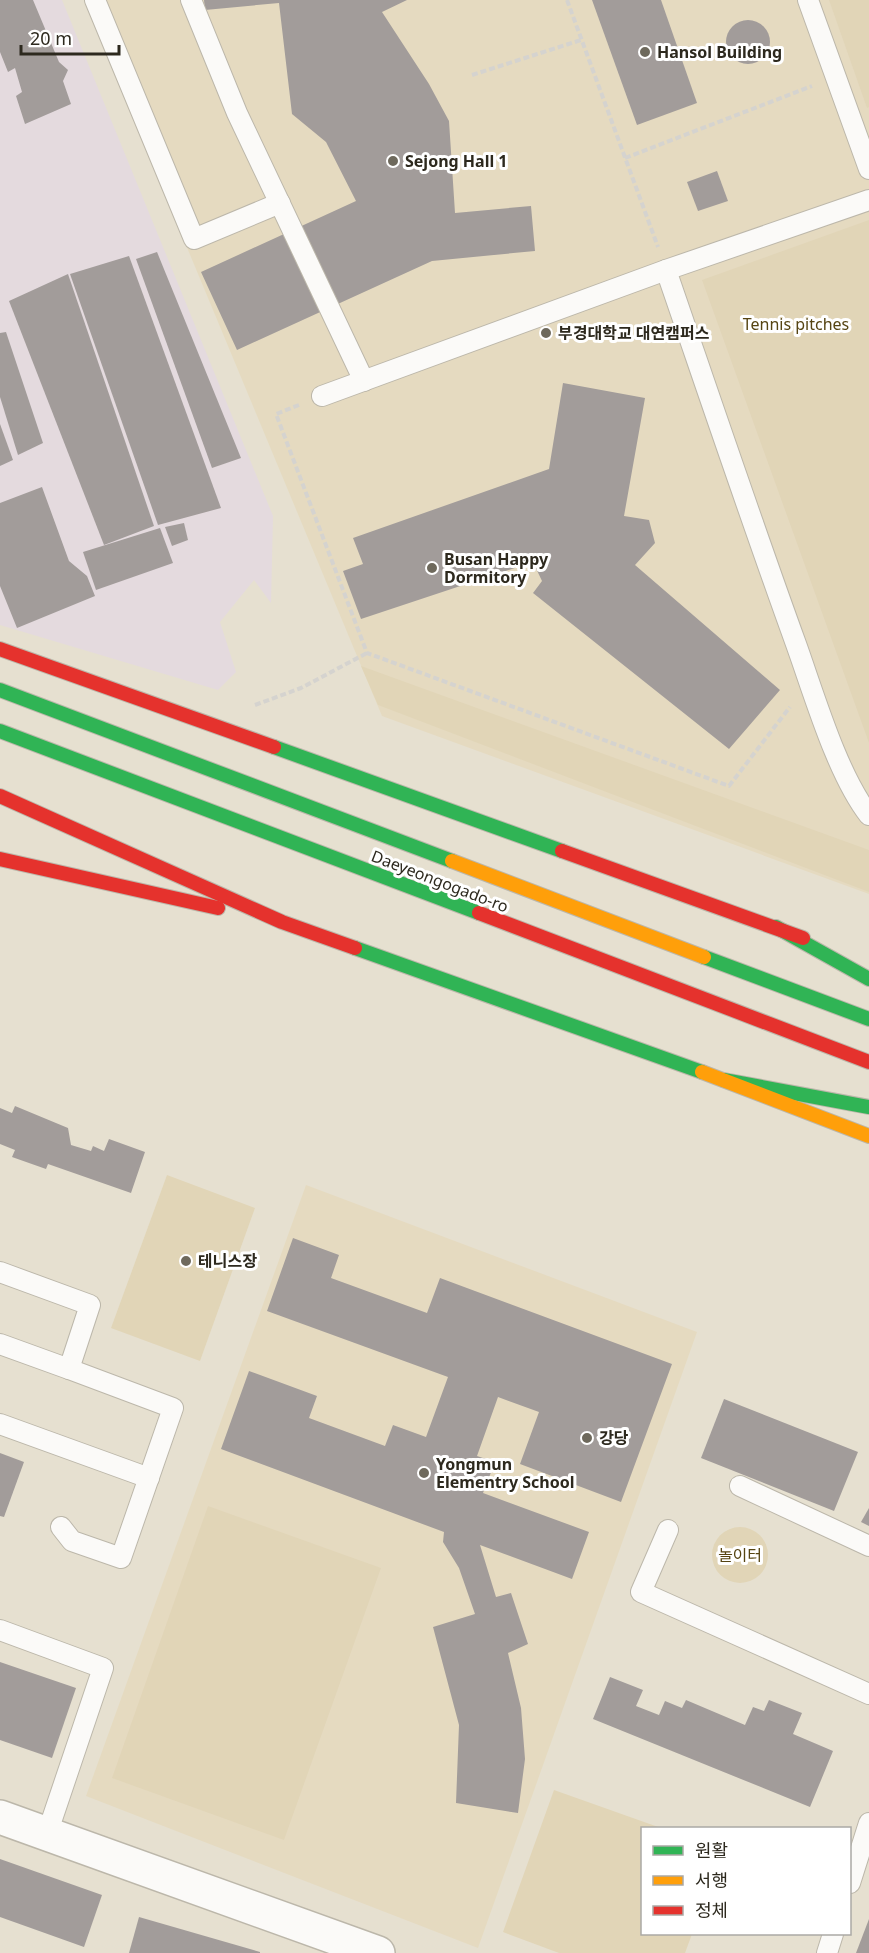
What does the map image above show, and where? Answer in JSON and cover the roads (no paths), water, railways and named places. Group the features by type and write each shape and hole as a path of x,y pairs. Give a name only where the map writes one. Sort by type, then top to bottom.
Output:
{"main road":[{"path":"0,649 776,927 869,963"},
{"name":"Daeyeongogado-ro","path":"0,690 869,1019"},
{"name":"Daeyeongogado-ro","path":"0,730 869,1062"},
{"path":"0,796 282,922 724,1080 869,1136"},
{"path":"0,859 282,922"},
{"path":"776,927 869,979"},
{"path":"724,1080 869,1107"}],"street":[{"path":"0,1817 378,1953"}],"lane":[{"path":"95,0 194,238 280,203"},
{"path":"191,0 237,113 364,381"},
{"path":"808,0 869,169"},
{"path":"322,396 666,270 869,200"},
{"path":"666,270 738,486 809,682 831,740 860,803 869,814"},
{"path":"0,1272 90,1305 69,1369"},
{"path":"0,1344 173,1408 121,1558 72,1541 61,1527"},
{"path":"0,1424 149,1478"},
{"path":"740,1486 869,1546"},
{"path":"668,1530 641,1592 869,1694"},
{"path":"0,1630 103,1668 47,1834"},
{"path":"851,1880 864,1858 869,1822"},
{"path":"827,1953 833,1935"}],"place":[{"name":"Hansol Building","path":"645,52"},
{"name":"Sejong Hall 1","path":"393,161"},
{"name":"부경대학교 대연캠퍼스","path":"546,333"},
{"name":"Busan Happy Dormitory","path":"432,568"},
{"name":"테니스장","path":"186,1261"},
{"name":"강당","path":"587,1438"},
{"name":"Yongmun Elementry School","path":"424,1473"}],"park label":[{"name":"Tennis pitches","path":"796,324"},
{"name":"놀이터","path":"740,1555"}]}
